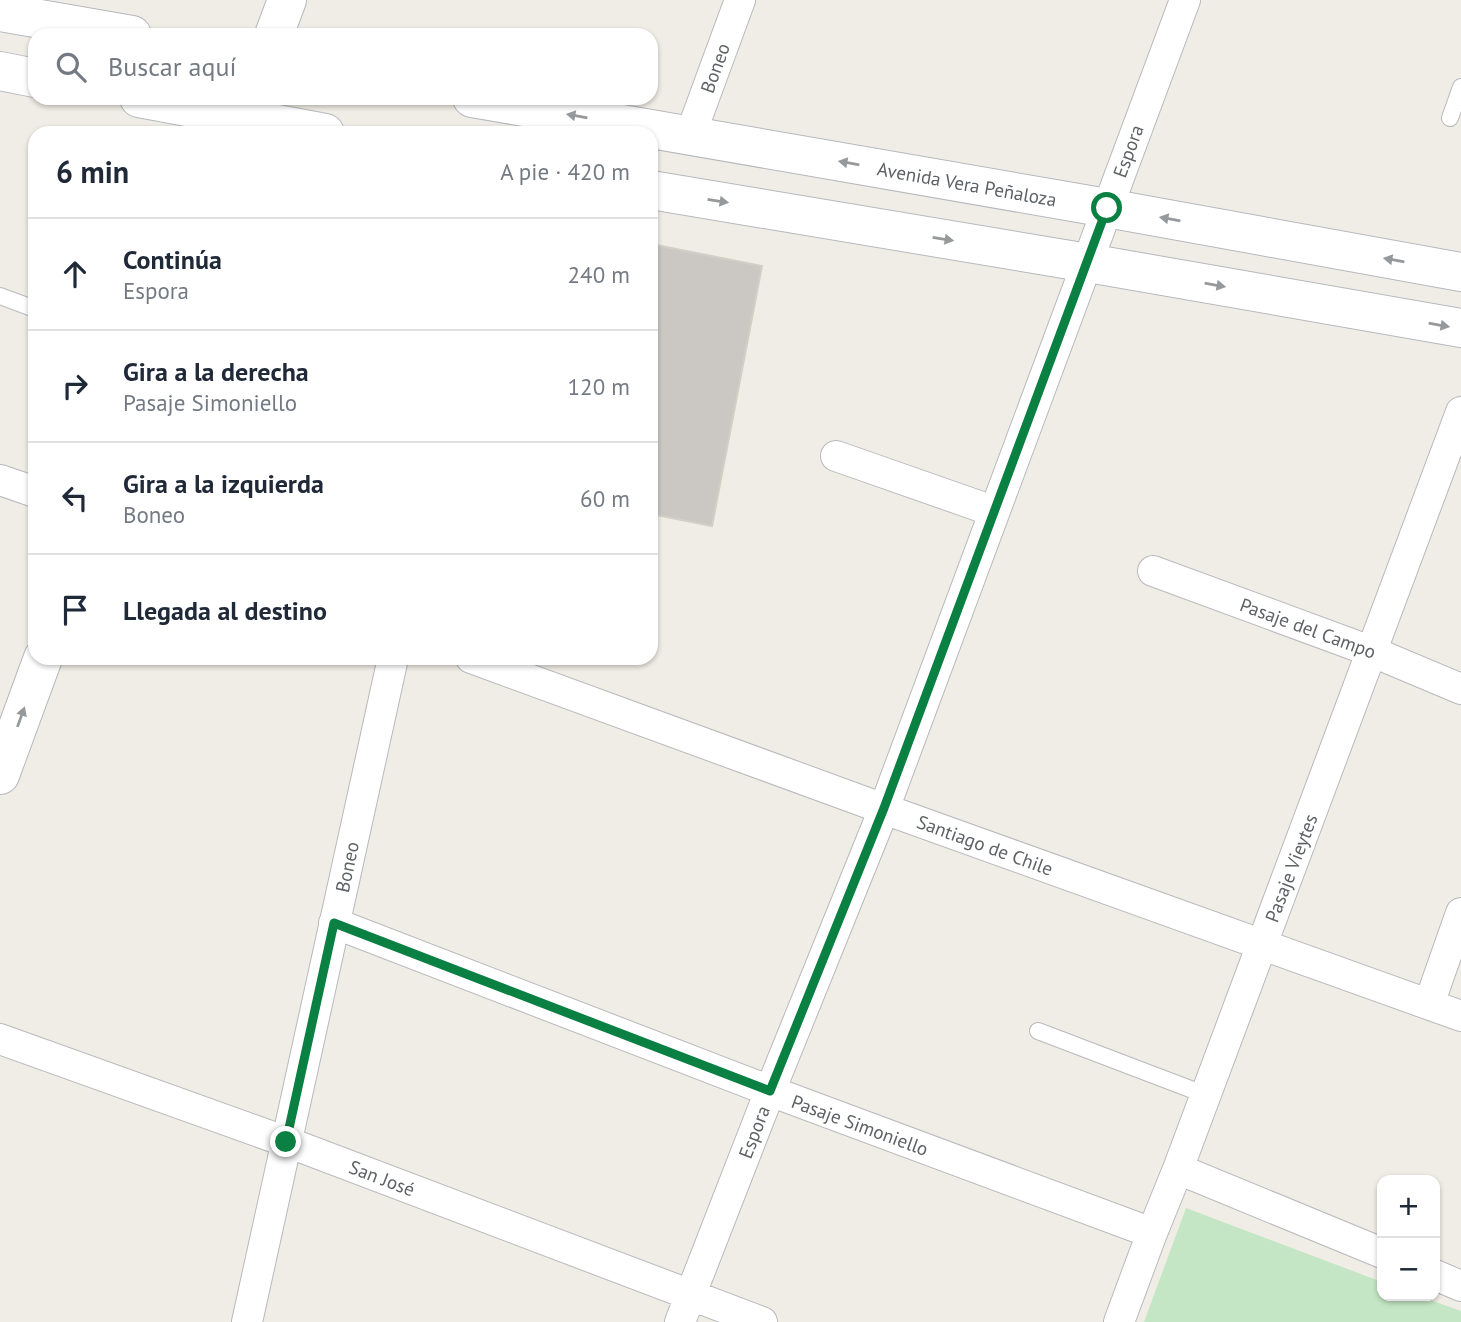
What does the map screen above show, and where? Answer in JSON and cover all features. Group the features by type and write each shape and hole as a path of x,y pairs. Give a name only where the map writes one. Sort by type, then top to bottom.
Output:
{"main road":[{"path":"277,28 287,0"},
{"path":"0,12 92,28"},
{"path":"0,71 28,77"},
{"path":"180,105 293,126"},
{"name":"Avenida Vera Peñaloza","path":"512,105 633,126"},
{"name":"Avenida Vera Peñaloza","path":"658,130 1461,272"},
{"path":"658,191 1461,328"},
{"path":"1,768 40,665"}],"street":[{"name":"Boneo","path":"690,136 740,0"},
{"name":"Espora","path":"685,1309 884,808 1185,0"},
{"name":"Pasaje Vieytes","path":"1119,1322 1461,412"},
{"path":"836,456 993,511"},
{"path":"0,480 28,490"},
{"name":"Pasaje del Campo","path":"1153,571 1373,652 1461,688"},
{"name":"Boneo","path":"247,1322 391,665"},
{"name":"Santiago de Chile","path":"490,665 1461,1016"},
{"path":"1429,1004 1461,913"},
{"name":"Pasaje Simoniello","path":"334,923 770,1091 1152,1233"},
{"name":"San José","path":"0,1039 286,1142 685,1309 762,1322"},
{"path":"1178,1170 1377,1252"},
{"path":"1440,1277 1461,1286"}],"lane":[{"path":"1450,118 1461,87"},
{"path":"0,296 28,306"},
{"path":"1038,1031 1206,1095"}],"green space":[{"path":"1186,1208 1377,1280 1377,1301 1433,1301 1461,1311 1461,1322 1144,1322"}],"building":[{"path":"658,245 762,266 712,526 658,515"}],"route":[{"path":"286,1142 334,923 770,1091 884,808 1107,208"}]}
